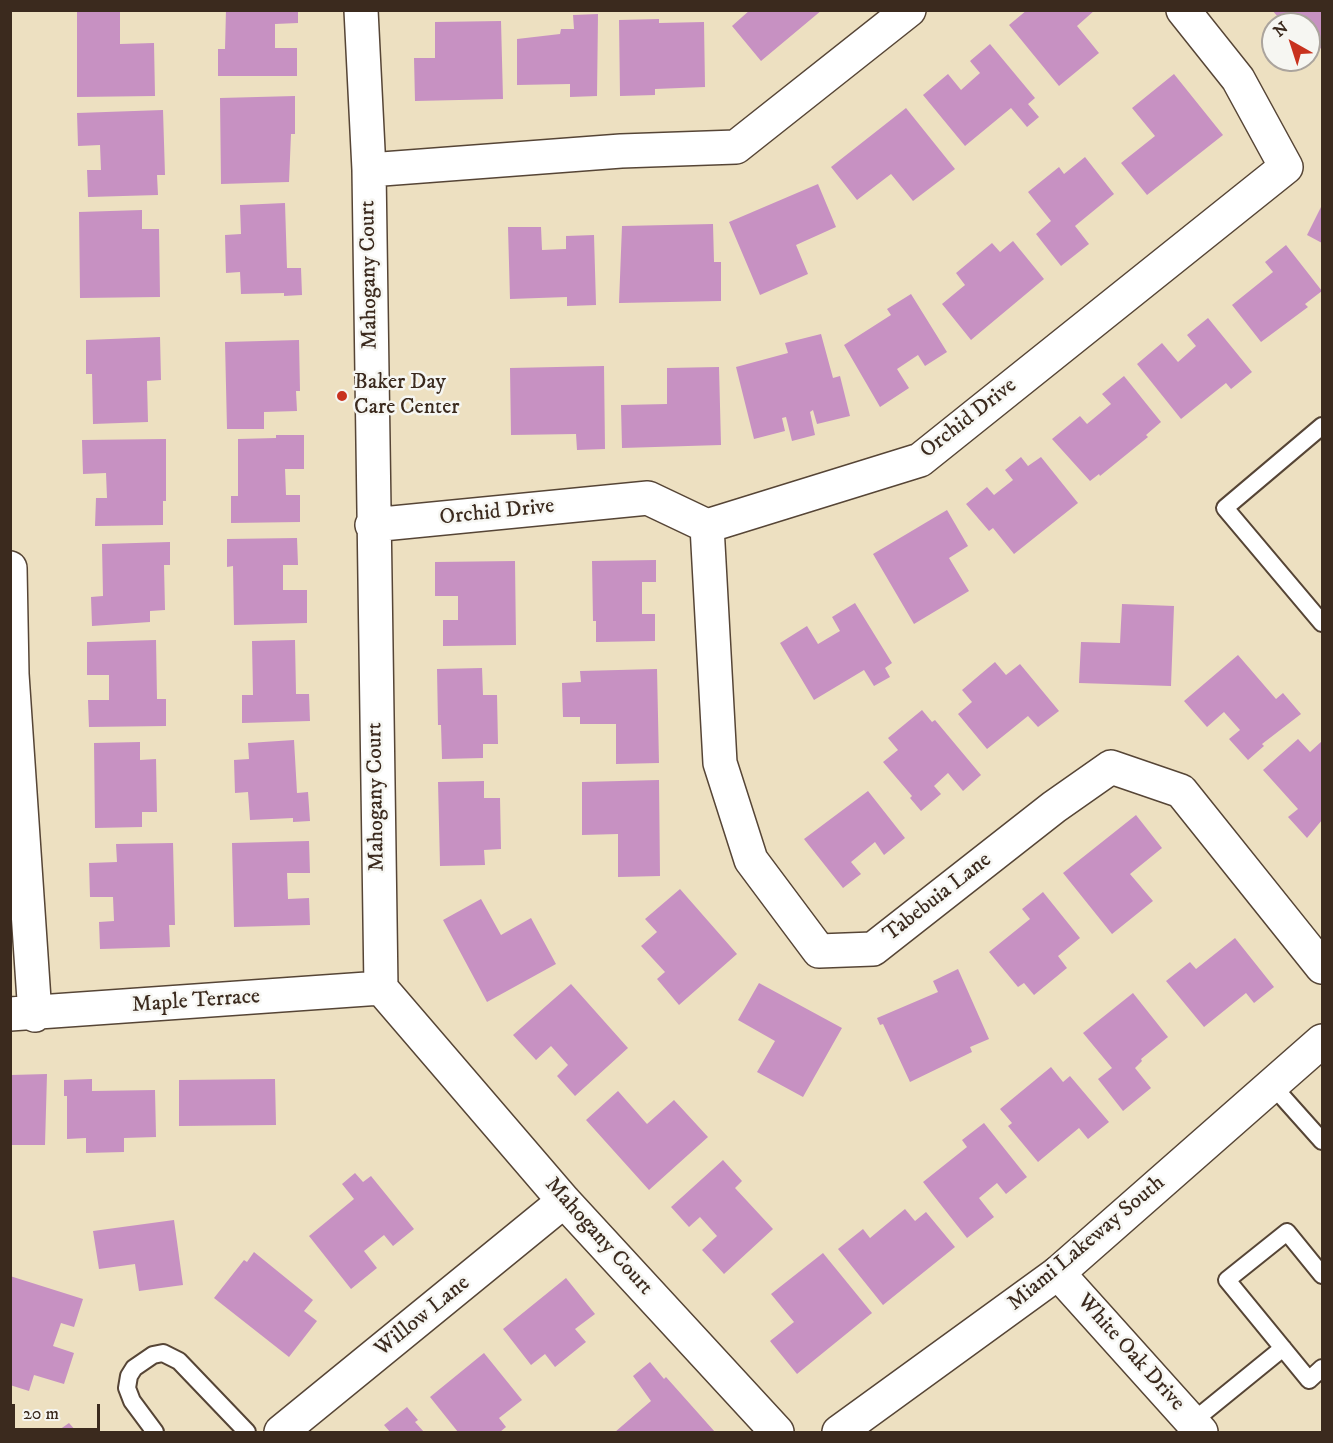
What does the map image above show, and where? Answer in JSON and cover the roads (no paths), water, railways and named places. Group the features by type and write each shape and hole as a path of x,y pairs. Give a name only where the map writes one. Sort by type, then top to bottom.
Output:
{"street":[{"name":"Mahogany Court","path":"361,10 369,170 372,525 381,988 564,1201 777,1432"},
{"path":"369,170 621,151 736,147 909,10"},
{"name":"Orchid Drive","path":"372,525 648,498 707,526 920,460 1286,167 1238,79 1183,10"},
{"name":"Tabebuia Lane","path":"707,526 720,763 751,860 819,951 873,949 1054,807 1111,767 1181,791 1323,967"},
{"path":"10,568 11,674 23,1015"},
{"name":"Maple Terrace","path":"23,1015 381,988"},
{"name":"Miami Lakeway South","path":"839,1432 1058,1273 1272,1085 1320,1046"},
{"name":"Willow Lane","path":"281,1432 564,1201"},
{"name":"White Oak Drive","path":"1058,1273 1196,1427"}],"lane":[{"path":"1323,426 1225,508 1323,622"},
{"path":"1272,1085 1323,1141"},
{"path":"1323,1275 1287,1232 1227,1280 1309,1380 1323,1368"},
{"path":"1196,1427 1283,1348"},
{"path":"155,1432 132,1401 128,1388 129,1376 135,1368 153,1355 163,1353 179,1361 247,1432"}],"place":[{"name":"Baker Day Care Center","path":"342,396"}]}
